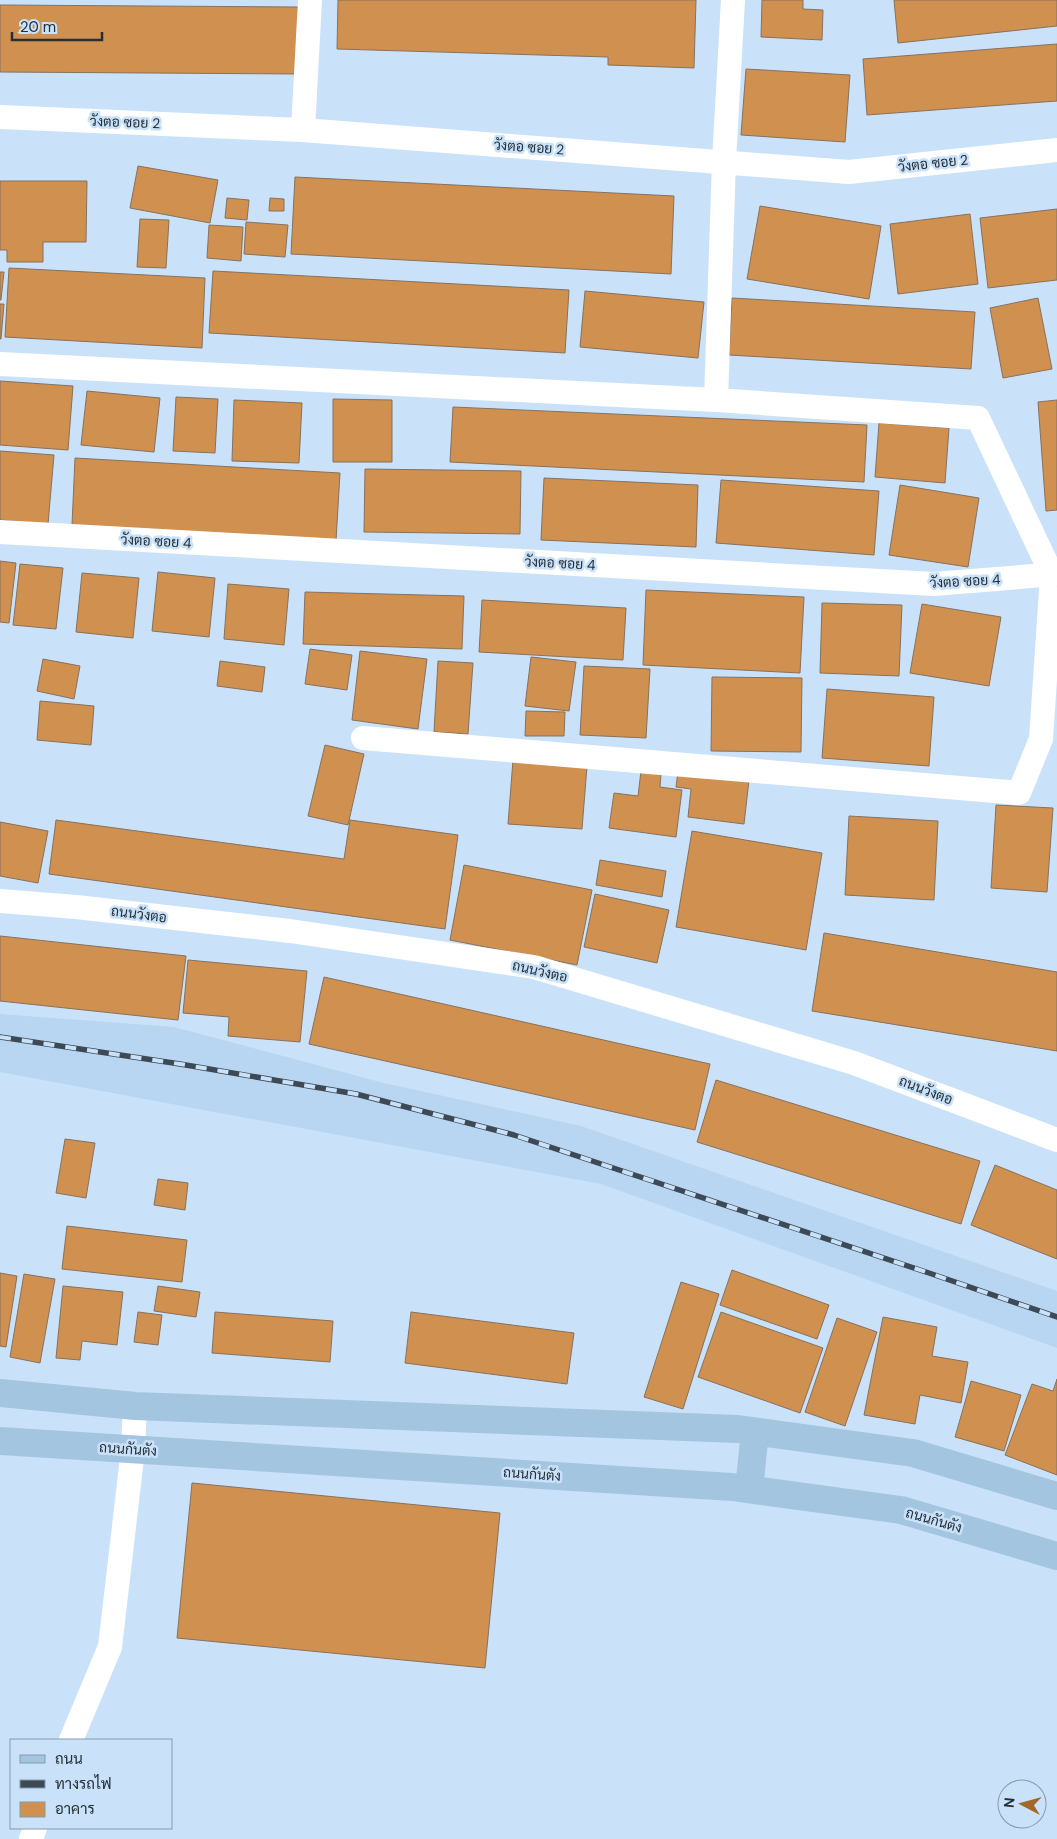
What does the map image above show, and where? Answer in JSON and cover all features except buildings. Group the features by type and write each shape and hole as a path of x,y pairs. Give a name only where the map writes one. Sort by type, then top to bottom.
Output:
{"main road":[{"path":"0,1393 136,1406 708,1428 755,1432 913,1453 1057,1496"},
{"path":"749,1489 755,1432"},
{"name":"ถนนกันตัง","path":"0,1441 749,1489 901,1510 1057,1556"}],"street":[{"path":"303,130 310,0"},
{"path":"716,400 724,161 733,0"},
{"name":"วังตอ ซอย 2","path":"0,117 303,130 849,172 1057,150"},
{"path":"0,364 716,400 978,418 1055,574 1041,739 1019,793 363,738"},
{"name":"วังตอ ซอย 4","path":"0,532 934,584 1055,574"},
{"name":"ถนนวังตอ","path":"0,901 76,907 290,932 534,967 854,1063 1057,1140"},
{"path":"71,1739 110,1647 133,1449 136,1406"}],"shaded area":[{"path":"0,1014 174,1027 384,1083 581,1126 1057,1291 1057,1348 601,1184 0,1072"}],"railway":[{"path":"0,1037 180,1064 356,1094 514,1135 1057,1317"}]}
